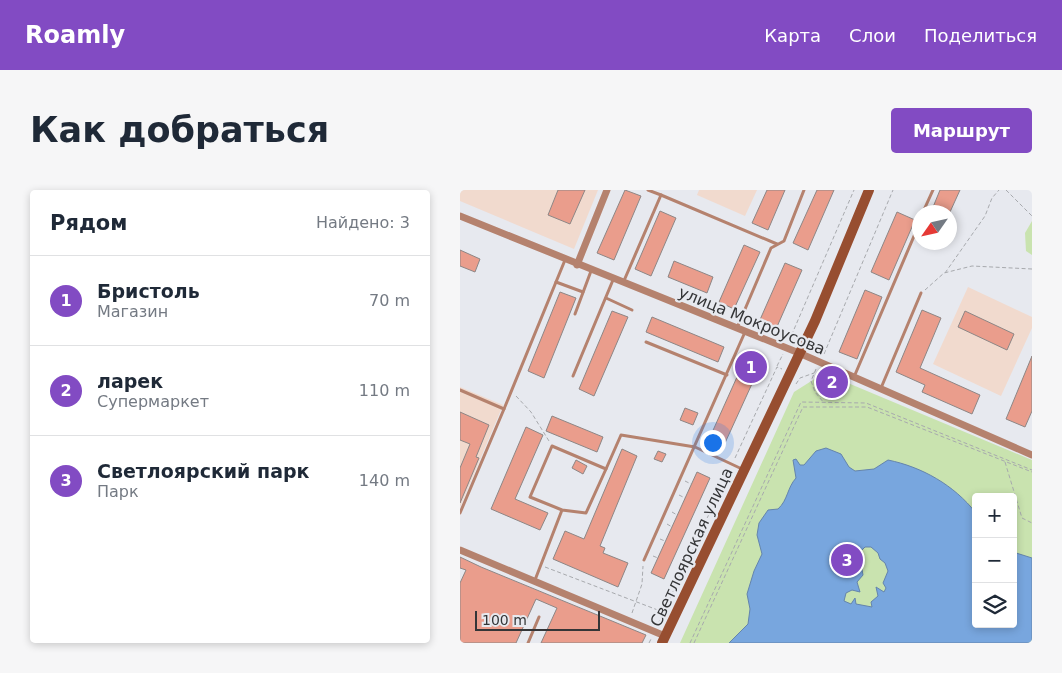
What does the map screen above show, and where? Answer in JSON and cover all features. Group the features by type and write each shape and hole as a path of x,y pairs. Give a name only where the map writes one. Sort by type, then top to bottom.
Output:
{"main road":[{"name":"Светлоярская улица","path":"664,640 799,353 869,190"}],"street":[{"path":"577,265 607,190"},
{"name":"улица Мокроусова","path":"460,216 613,280 799,353 1032,454"},
{"path":"460,550 655,632 664,640"}],"lane":[{"path":"650,190 777,244"},
{"path":"737,328 771,248 784,241 804,190"},
{"path":"926,205 933,190"},
{"path":"623,283 661,195"},
{"path":"854,377 912,241"},
{"path":"460,513 565,260"},
{"path":"575,314 591,271"},
{"path":"573,376 613,280"},
{"path":"556,282 583,292"},
{"path":"881,389 921,293"},
{"path":"606,298 632,310"},
{"path":"644,560 746,332"},
{"path":"646,342 726,375"},
{"path":"460,390 504,409"},
{"path":"606,469 552,446 530,497 562,510 586,513 606,469 620,435 695,447 744,470"},
{"path":"534,581 562,510"},
{"path":"528,643 539,617"}],"path":[{"path":"655,632 786,348 854,190"},
{"path":"824,403 815,392 811,381 826,351 893,190"},
{"path":"921,293 944,273 985,216 992,198 999,190"},
{"path":"1006,190 1032,216"},
{"path":"944,273 972,266 1032,269"},
{"path":"777,367 800,378"},
{"path":"511,390 531,412 552,446"},
{"path":"690,643 801,402 866,403 1032,471"},
{"path":"694,643 803,407 867,407 1032,471"},
{"path":"1005,461 1022,518 1032,523"},
{"path":"629,621 642,584 644,560"},
{"path":"541,565 635,603 664,612"}],"shaded area":[{"path":"460,190 598,190 574,249 460,201"},
{"path":"699,190 757,190 745,216 697,195"},
{"path":"968,287 1032,317 1032,328 1001,396 933,364"},
{"path":"460,387 503,405 460,507"}],"green space":[{"path":"1032,221 1032,255 1026,251 1025,233"},
{"path":"824,373 1032,460 1032,643 680,643 794,392"}],"water":[{"path":"826,448 841,454 849,467 855,471 874,469 888,460 925,472 958,494 972,509 972,628 1017,628 1017,553 1032,558 1032,643 729,643 748,624 750,609 747,594 754,571 762,554 757,535 759,523 768,510 778,509 784,502 796,478 793,460 796,459 800,465 804,465 816,451","holes":["865,547 871,547 878,553 888,571 883,583 886,588 884,592 876,587 878,596 871,602 872,607 856,604 855,598 851,604 844,601 846,593 852,590 860,592 857,582 863,575 859,553"]}],"building":[{"path":"558,190 585,190 570,224 548,215"},
{"path":"625,190 641,196 614,260 597,253"},
{"path":"767,190 785,190 768,230 752,223"},
{"path":"817,190 834,190 808,250 793,243"},
{"path":"940,190 960,190 953,205 934,205"},
{"path":"660,211 676,218 651,276 635,269"},
{"path":"897,212 912,219 912,227 889,280 871,272"},
{"path":"744,245 760,252 734,309 719,302"},
{"path":"460,250 480,259 475,272 460,266"},
{"path":"674,261 713,277 707,293 668,277"},
{"path":"785,263 802,270 776,329 759,322"},
{"path":"865,290 882,297 857,359 839,352"},
{"path":"560,292 576,298 544,378 528,371"},
{"path":"922,310 941,318 920,368 980,395 972,414 922,392 925,385 896,372"},
{"path":"612,311 628,317 594,396 579,389"},
{"path":"965,311 1014,334 1007,350 958,327"},
{"path":"652,317 724,347 718,362 646,332"},
{"path":"1032,356 1032,411 1025,427 1006,419"},
{"path":"746,357 761,364 725,443 710,437"},
{"path":"824,374 842,382 839,389 821,381"},
{"path":"685,408 698,413 693,425 680,420"},
{"path":"460,412 489,425 476,457 479,458 460,503 460,468 470,444 460,440"},
{"path":"552,416 603,437 597,452 546,431"},
{"path":"526,427 543,435 515,499 548,513 540,530 491,509"},
{"path":"622,449 637,456 600,546 605,548 603,553 628,563 618,587 553,559 565,531 584,539"},
{"path":"658,451 666,454 662,462 654,459"},
{"path":"576,460 587,466 583,474 572,468"},
{"path":"697,472 710,478 664,579 651,573"},
{"path":"460,557 646,635 642,643 541,643 557,608 536,599 516,643 460,643 460,583 466,570 460,568"}],"place":[{"name":"Бристоль","path":"751,367"},
{"name":"ларек","path":"832,382"},
{"name":"Светлоярский парк","path":"847,560"}]}
